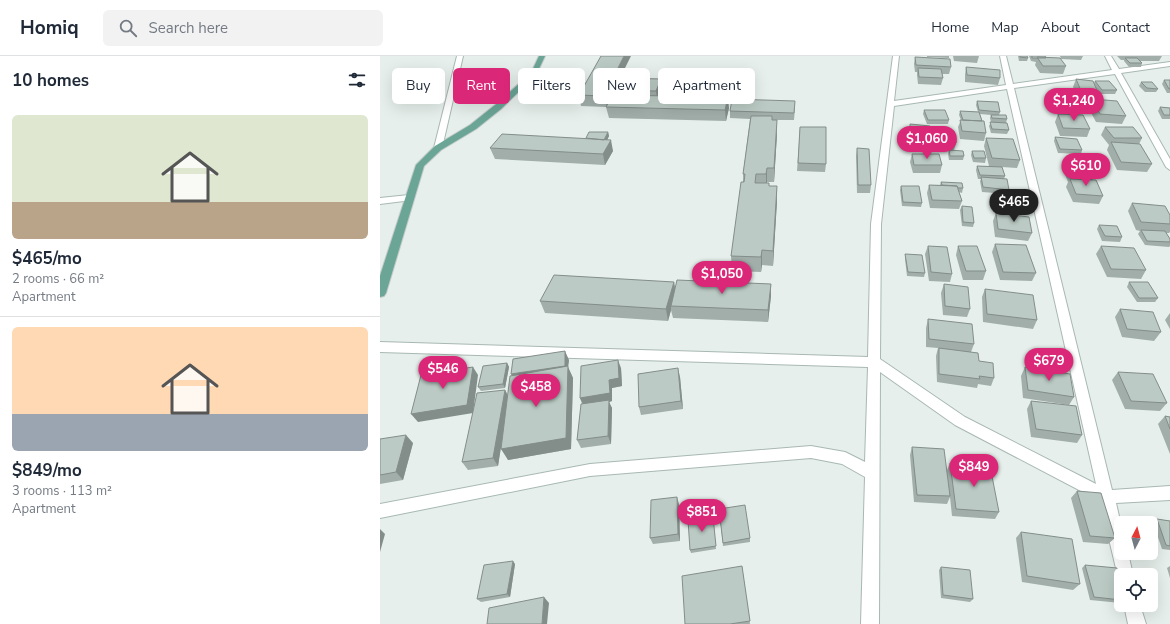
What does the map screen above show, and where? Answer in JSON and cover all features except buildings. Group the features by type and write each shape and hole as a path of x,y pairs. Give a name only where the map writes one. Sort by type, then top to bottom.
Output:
{"main road":[{"path":"380,293 420,165 438,148 473,127 498,107 534,74 542,56"}],"street":[{"path":"438,148 460,56"},
{"path":"870,624 876,224 896,56"},
{"path":"1003,56 1123,568"},
{"path":"1108,56 1170,167"},
{"path":"890,104 1170,64"},
{"path":"380,201 409,198"},
{"path":"380,347 875,362 960,421 1107,497 1170,493"},
{"path":"380,511 590,470 729,458 811,452 845,458 872,473"},
{"path":"1134,612 1137,624"}]}
